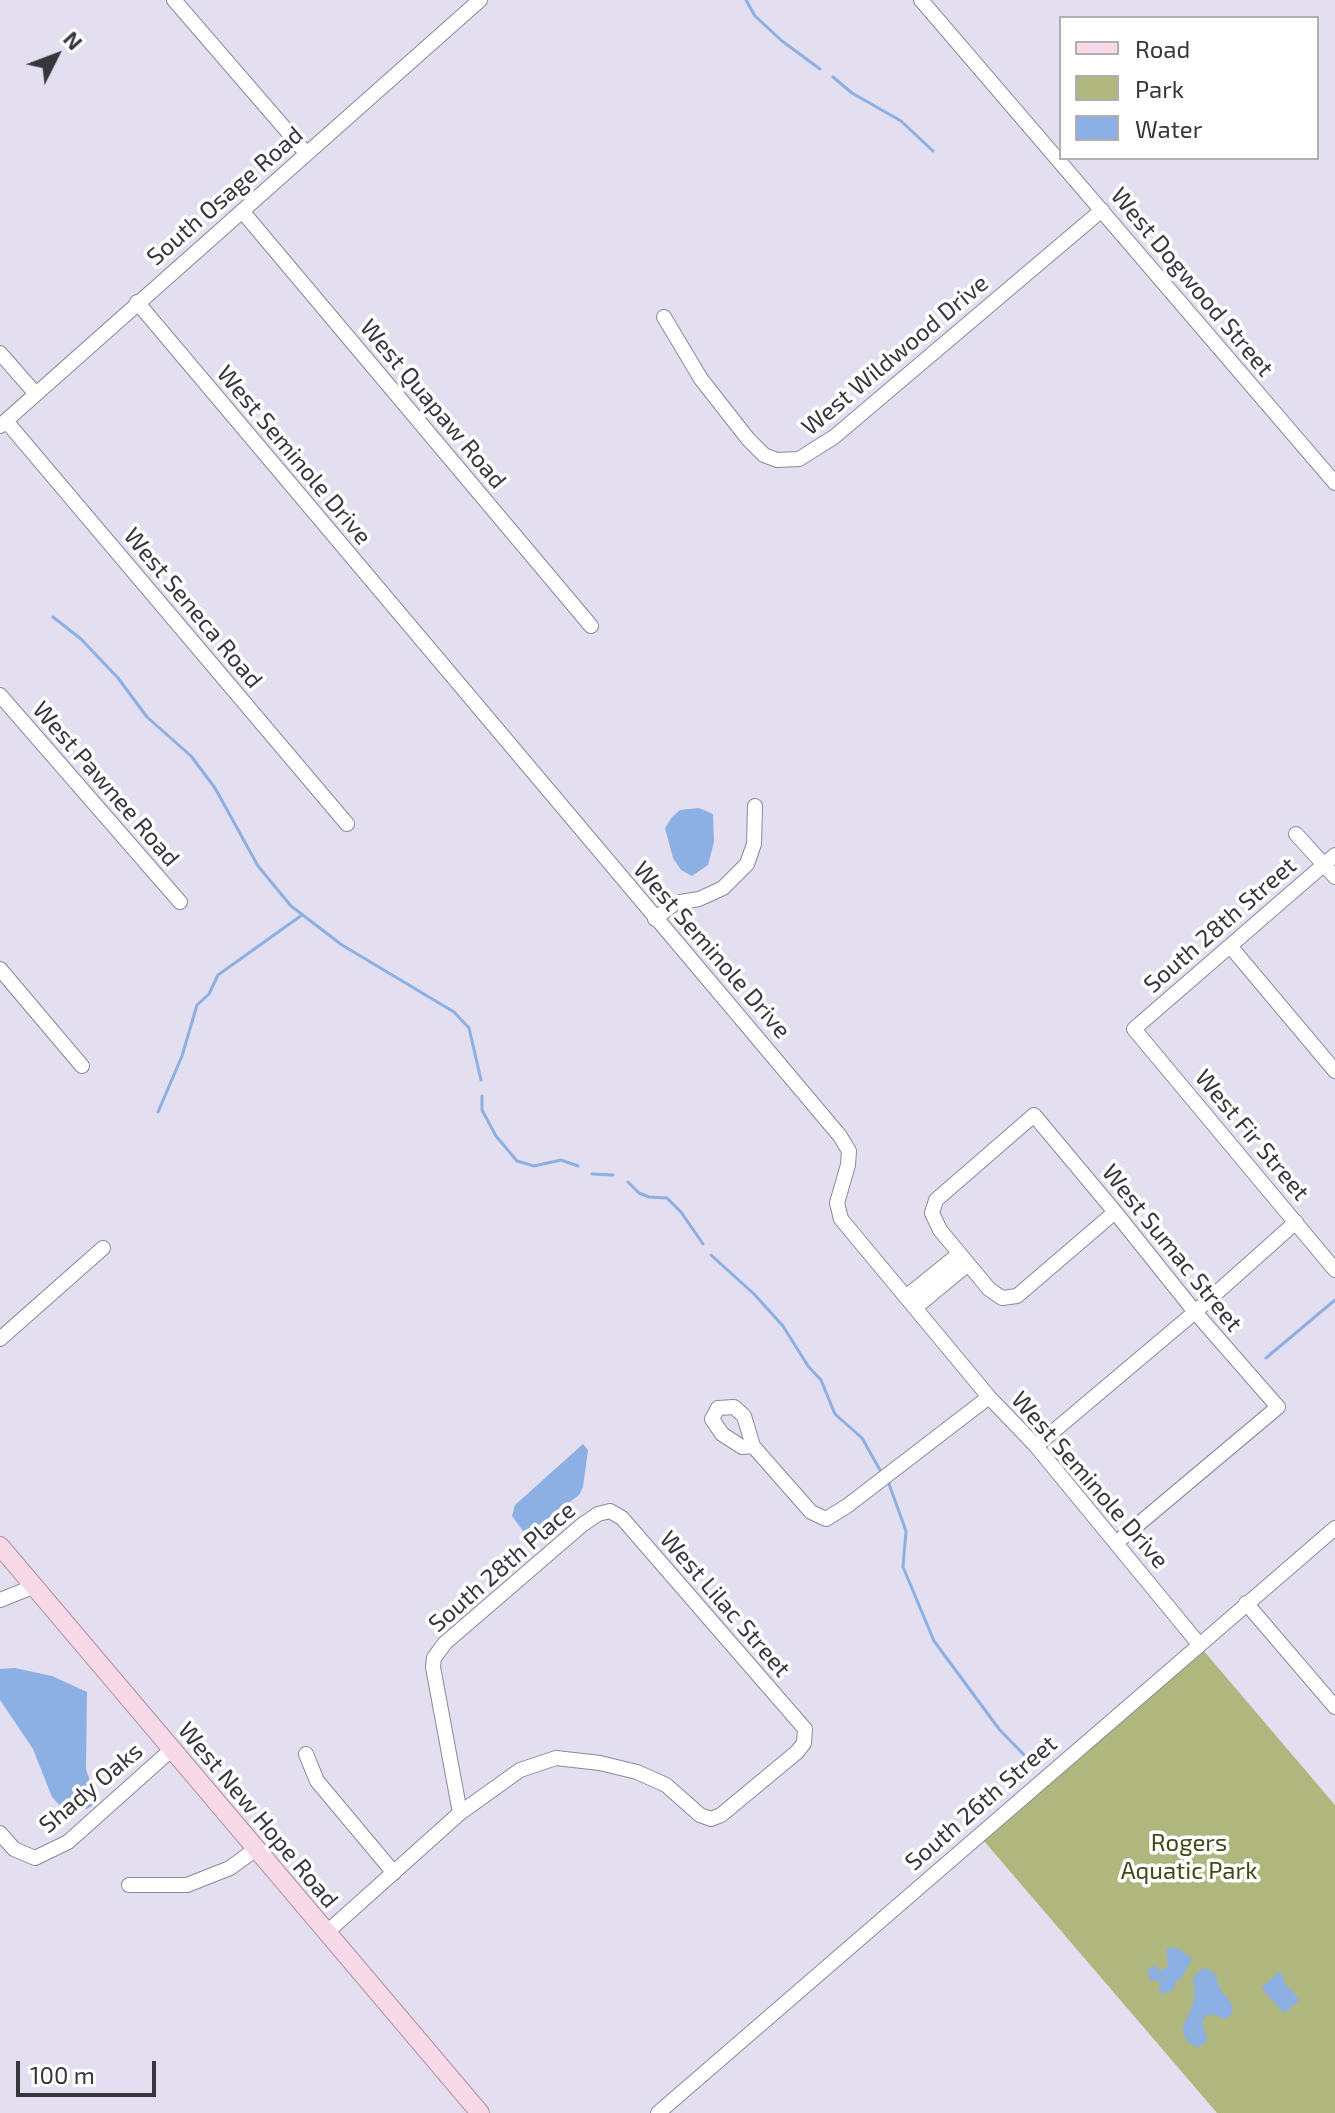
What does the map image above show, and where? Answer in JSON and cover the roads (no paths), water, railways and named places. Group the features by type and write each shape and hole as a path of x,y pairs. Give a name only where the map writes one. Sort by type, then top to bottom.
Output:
{"main road":[{"name":"West New Hope Road","path":"0,1546 480,2113"}],"street":[{"path":"174,0 306,153"},
{"name":"South Osage Road","path":"3,423 480,0"},
{"name":"West Dogwood Street","path":"921,0 1335,483"},
{"name":"West Wildwood Drive","path":"664,317 701,379 748,439 764,455 777,460 799,459 834,437 1102,210"},
{"name":"West Quapaw Road","path":"242,211 591,626"},
{"name":"West Seminole Drive","path":"137,302 840,1136 849,1151 837,1203 841,1219 989,1397 1036,1446 1198,1643"},
{"path":"0,353 36,394"},
{"name":"West Seneca Road","path":"3,423 347,824"},
{"name":"West Pawnee Road","path":"0,695 180,902"},
{"path":"655,919 675,903 699,899 723,888 747,864 754,844 755,806"},
{"path":"1296,834 1330,860 1335,877"},
{"name":"South 28th Street","path":"1134,1029 1330,860"},
{"path":"1230,946 1335,1071"},
{"path":"0,969 82,1066"},
{"name":"West Fir Street","path":"1134,1029 1335,1270"},
{"name":"West Sumac Street","path":"963,1259 940,1230 932,1213 936,1200 1034,1115 1195,1312 1278,1407 1116,1543"},
{"path":"911,1302 963,1259 989,1289 1002,1298 1017,1296 1115,1212"},
{"path":"1036,1446 1296,1222"},
{"path":"0,1339 103,1248"},
{"path":"753,1446 811,1512 826,1519 989,1397"},
{"name":"South 28th Place","path":"460,1813 433,1667 434,1658 445,1643 582,1525 598,1514 610,1511"},
{"name":"West Lilac Street","path":"460,1813 520,1770 556,1758 600,1763 637,1772 666,1785 700,1815 711,1819 721,1815 804,1743 805,1729 622,1518 610,1511"},
{"name":"South 26th Street","path":"658,2113 1198,1643 1335,1528"},
{"path":"0,1600 35,1586"},
{"path":"1246,1603 1332,1699"},
{"name":"Shady Oaks","path":"0,1833 14,1849 35,1858 68,1842 171,1750"},
{"path":"306,1754 317,1781 394,1873"},
{"path":"326,1933 460,1813"},
{"path":"129,1885 187,1885 230,1868 256,1849"}],"water":[{"path":"699,808 713,814 714,842 708,865 692,876 681,870 673,858 665,828 680,810"},
{"path":"583,1444 588,1450 579,1495 534,1529 523,1531 512,1516 515,1505"},
{"path":"15,1668 52,1676 87,1692 86,1769 94,1793 94,1804 87,1809 62,1808 52,1797 33,1749 0,1700 0,1669"},
{"path":"1166,1948 1178,1948 1192,1959 1173,1990 1161,1994 1158,1989 1161,1984 1157,1980 1150,1981 1148,1969 1154,1965 1160,1971 1168,1967"},
{"path":"1204,1968 1212,1971 1217,1978 1219,1988 1231,2003 1233,2012 1226,2019 1212,2014 1206,2016 1202,2022 1207,2039 1196,2047 1187,2041 1182,2029 1193,2004 1196,1973"},
{"path":"1279,1972 1300,2000 1284,2013 1261,1988"}],"waterway":[{"path":"746,0 755,16 820,69"},
{"path":"833,77 852,93 901,121 933,151"},
{"path":"53,617 81,639 118,678 147,717 191,756 215,788 258,866 291,906 342,945 454,1012 469,1028 481,1080"},
{"path":"158,1112 182,1056 197,1005 209,994 218,975 302,915"},
{"path":"482,1096 482,1110 496,1136 517,1161 534,1166 561,1160 578,1166"},
{"path":"592,1174 613,1175"},
{"path":"628,1182 639,1193 667,1198 703,1244"},
{"path":"711,1255 754,1294 783,1326 808,1366 821,1380 835,1414 862,1438 880,1470"},
{"path":"1266,1358 1335,1300"},
{"path":"889,1484 906,1531 903,1567 934,1641 999,1729 1030,1761"}],"park label":[{"name":"Rogers Aquatic Park","path":"1189,1857"}]}
